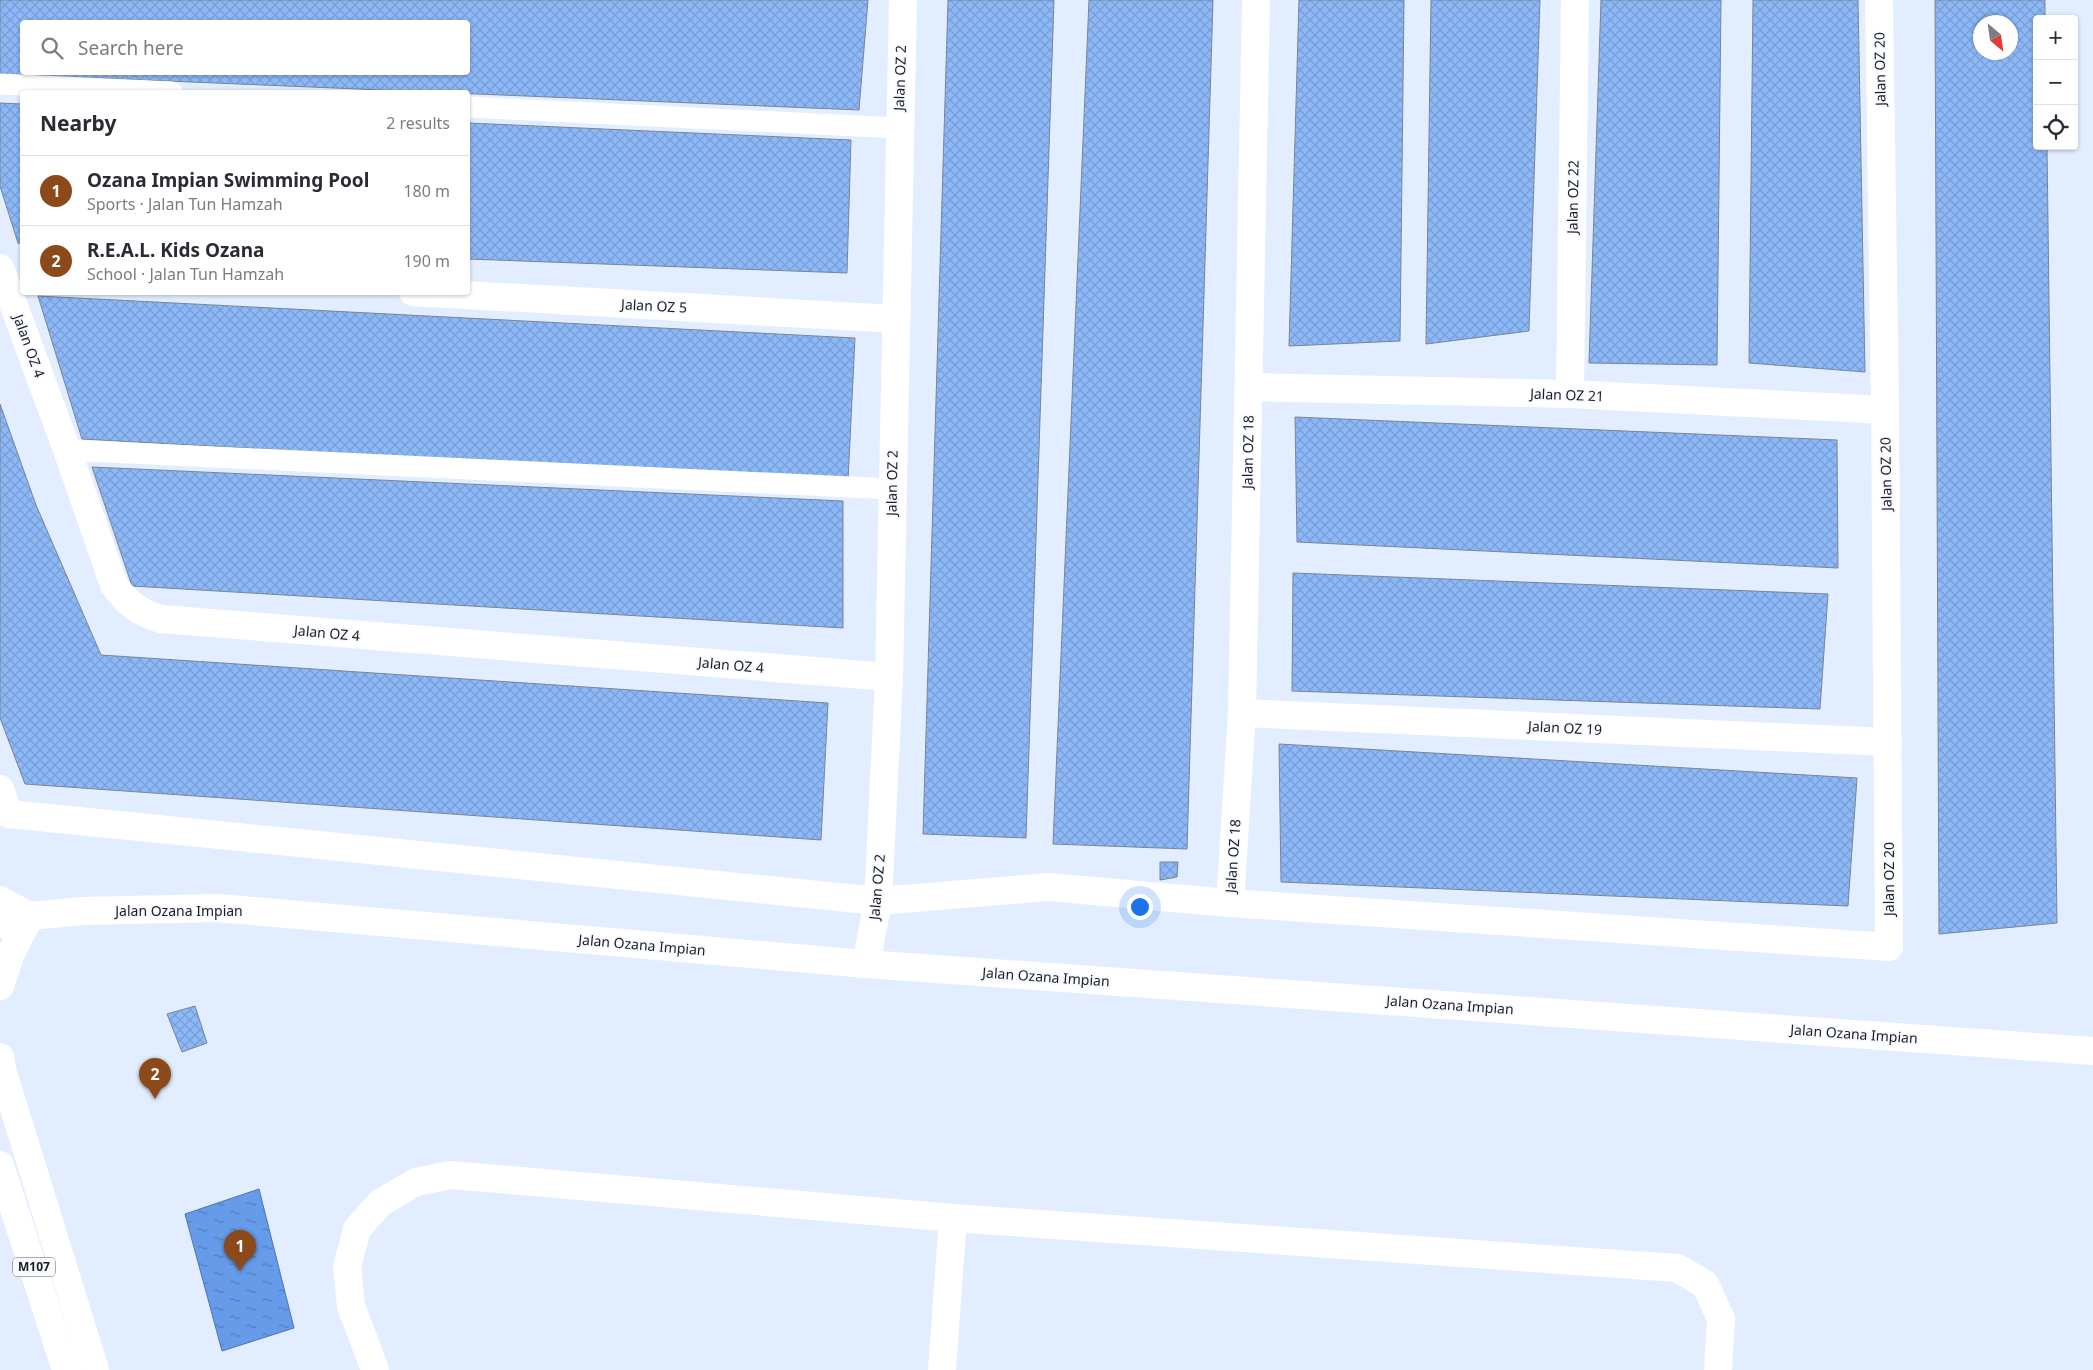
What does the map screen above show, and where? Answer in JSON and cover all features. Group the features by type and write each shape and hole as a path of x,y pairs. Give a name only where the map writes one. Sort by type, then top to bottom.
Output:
{"street":[{"name":"Jalan OZ 2","path":"866,964 878,901 889,677 903,0"},
{"name":"Jalan OZ 18","path":"1230,903 1242,713 1256,0"},
{"name":"Jalan OZ 22","path":"1570,394 1575,0"},
{"name":"Jalan OZ 20","path":"1230,903 1889,948 1885,410 1879,0"},
{"name":"Jalan OZ 4","path":"8,270 114,585 125,600 142,613 161,619 889,677"},
{"name":"Jalan OZ 5","path":"467,295 896,319"},
{"name":"Jalan OZ 21","path":"1249,387 1570,394 1885,410"},
{"name":"Jalan OZ 19","path":"1242,713 1888,742"},
{"path":"0,789 9,814 878,901 1048,887 1230,903"},
{"path":"0,900 30,916 11,953 0,986"},
{"name":"Jalan Ozana Impian","path":"0,924 30,916 82,911 218,908 866,964 2093,1051"},
{"path":"0,1057 3,1073 95,1370"},
{"name":"M107","path":"0,1166 66,1370"},
{"path":"375,1370 351,1306 347,1267 357,1229 380,1203 416,1182 452,1175 953,1218 1677,1268 1705,1284 1721,1319 1718,1370"},
{"path":"942,1370 953,1218"}],"lane":[{"path":"0,84 129,90"},
{"path":"470,107 899,128"},
{"path":"67,450 892,489"}],"water":[{"path":"259,1189 294,1328 222,1351 185,1214"}],"building":[{"path":"0,0 868,0 859,110 470,94 470,90 382,90 24,75 470,75 470,20 20,20 20,75 0,74"},
{"path":"948,0 1054,0 1026,838 923,834"},
{"path":"1089,0 1213,0 1187,849 1053,844"},
{"path":"1299,0 1404,0 1400,341 1289,346"},
{"path":"1431,0 1540,0 1529,331 1426,344"},
{"path":"1601,0 1721,0 1717,365 1589,363"},
{"path":"1753,0 1858,0 1865,372 1749,363"},
{"path":"1935,0 2045,0 2045,15 2033,15 2033,150 2047,150 2057,923 1939,934"},
{"path":"0,103 20,104 20,244 18,243 0,186"},
{"path":"470,123 851,140 847,273 470,259"},
{"path":"38,296 855,338 848,481 82,439"},
{"path":"0,404 36,505 101,655 828,703 821,840 25,784 0,718"},
{"path":"1295,417 1837,440 1838,568 1297,542"},
{"path":"92,467 843,501 843,628 132,586"},
{"path":"1293,573 1828,594 1820,709 1292,691"},
{"path":"1279,744 1857,778 1848,906 1281,882"},
{"path":"1160,862 1178,862 1177,877 1160,880"},
{"path":"195,1006 207,1043 182,1052 167,1014"}],"place":[{"name":"R.E.A.L. Kids Ozana","path":"155,1099"},
{"name":"Ozana Impian Swimming Pool","path":"240,1271"}]}
